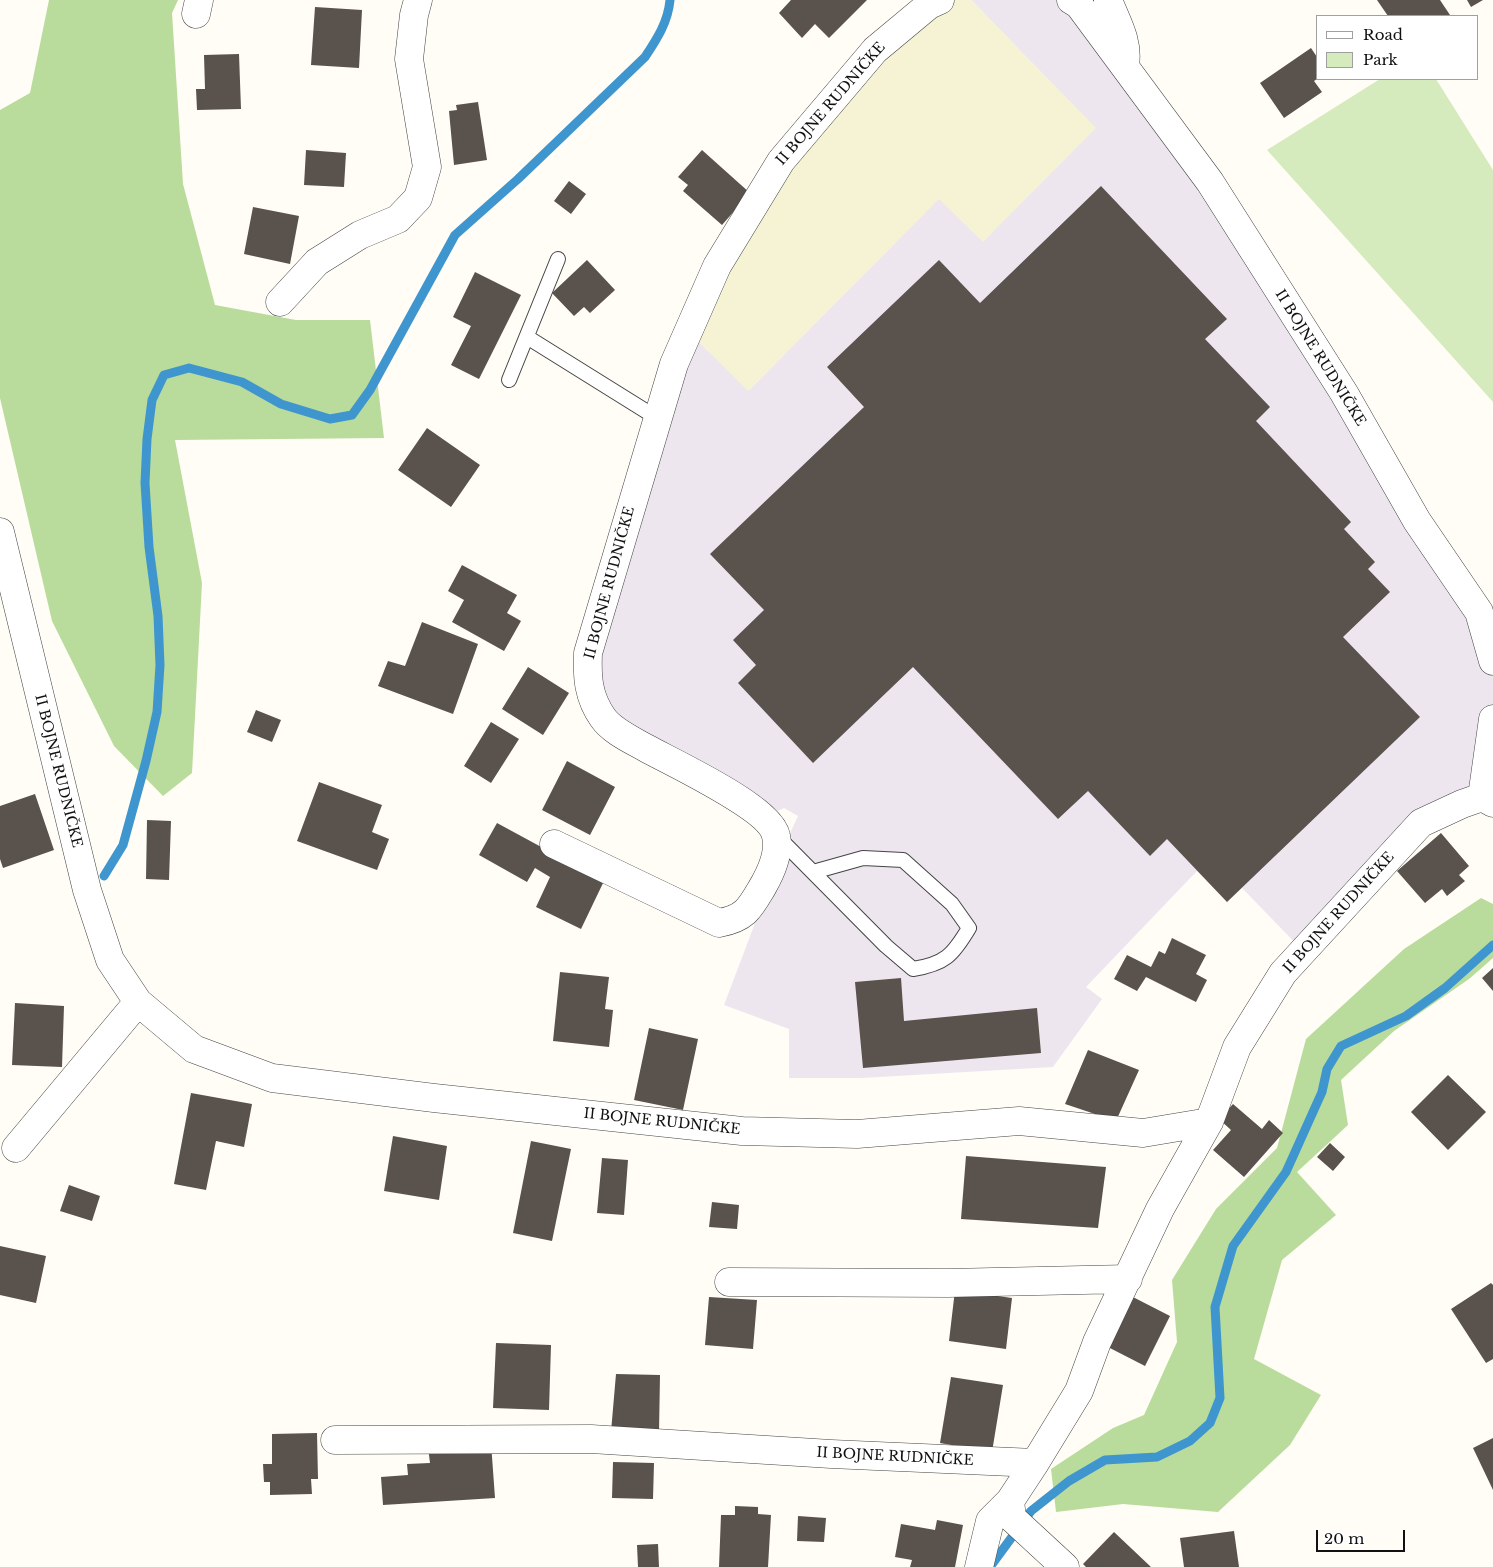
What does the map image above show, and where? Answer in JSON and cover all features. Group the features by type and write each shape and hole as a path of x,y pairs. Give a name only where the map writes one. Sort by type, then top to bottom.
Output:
{"street":[{"path":"280,302 317,262 360,235 398,219 418,198 427,167 409,59 414,15 418,0"},
{"name":"II BOJNE RUDNIČKE","path":"776,835 765,817 744,802 624,736 604,720 591,698 587,677 588,653 674,364 717,266 781,161 875,50 928,5 940,0"},
{"name":"II BOJNE RUDNIČKE","path":"1071,0 1079,6 1210,182 1344,393 1417,521 1479,612 1493,661"},
{"path":"1108,0 1125,41 1127,53 1124,68"},
{"name":"II BOJNE RUDNIČKE","path":"0,532 87,890 110,960 138,1002 194,1049 272,1078 434,1098 742,1131 858,1134 1019,1121 1143,1133 1209,1122"},
{"name":"II BOJNE RUDNIČKE","path":"980,1567 990,1521 1011,1509 1035,1463 1079,1391 1097,1342 1160,1209 1209,1122 1237,1048 1283,973 1421,823 1462,804 1488,800 1493,719"},
{"path":"554,844 719,923 735,920 748,911 769,876 776,857 776,835"},
{"path":"16,1148 138,1002"},
{"path":"729,1282 948,1283 1128,1279"},
{"name":"II BOJNE RUDNIČKE","path":"335,1440 591,1439 831,1454 1035,1463"},
{"path":"1011,1509 1065,1567"}],"lane":[{"path":"509,380 558,259"},
{"path":"527,337 657,418"},
{"path":"776,835 886,946 913,969 933,966 948,957 969,928 952,904 903,860 863,858 813,872"}],"shaded area":[{"path":"940,0 971,0 1096,128 983,242 939,199 748,391 695,338 781,161"},
{"path":"971,0 1071,0 1210,182 1493,661 1493,719 1489,755 1461,804 1303,951 1242,888 1227,902 1197,871 1086,987 1102,999 1053,1067 862,1078 789,1078 789,1029 724,1005 785,844 798,816 784,808 765,817 624,736 587,677 695,338 749,390 939,198 1095,128"}],"green space":[{"path":"49,0 178,0 172,13 183,184 215,305 296,320 370,320 384,438 175,440 202,583 192,773 163,796 114,746 52,621 0,398 0,110 30,93"},
{"path":"1378,80 1437,80 1493,170 1493,402 1267,150"},
{"path":"1481,898 1493,904 1493,958 1469,979 1394,1031 1341,1080 1348,1125 1297,1172 1336,1215 1282,1260 1254,1359 1321,1395 1290,1445 1218,1512 1123,1504 1056,1512 1051,1469 1113,1428 1144,1415 1177,1342 1172,1280 1216,1209 1277,1148 1306,1039 1404,949"}],"building":[{"path":"791,0 867,0 829,38 815,24 802,38 779,13"},
{"path":"1377,0 1440,0 1450,15 1387,15"},
{"path":"1467,0 1483,0 1471,7"},
{"path":"315,7 362,10 359,68 311,65"},
{"path":"1311,48 1316,56 1316,80 1314,81 1322,92 1284,118 1260,83"},
{"path":"239,54 241,109 197,110 196,89 205,89 204,55"},
{"path":"478,102 487,160 454,165 449,111 457,110 456,105"},
{"path":"306,150 346,153 344,187 304,185"},
{"path":"702,150 750,193 722,225 683,191 688,185 678,177"},
{"path":"569,181 586,194 571,214 554,201"},
{"path":"1101,186 1227,319 1205,339 1270,407 1256,421 1351,522 1344,529 1375,562 1368,569 1390,592 1343,637 1420,717 1227,902 1167,839 1150,856 1088,791 1058,819 913,667 813,763 738,683 756,665 733,640 764,610 710,554 864,407 827,367 939,260 980,303"},
{"path":"253,207 299,216 290,264 244,254"},
{"path":"587,260 615,290 590,313 584,307 574,316 552,293"},
{"path":"475,272 521,295 479,379 451,365 471,326 453,317"},
{"path":"427,428 480,465 451,507 398,470"},
{"path":"462,565 517,595 507,613 521,621 504,651 452,622 464,600 448,591"},
{"path":"422,622 478,644 453,714 378,686 388,661 405,666"},
{"path":"528,667 569,693 543,735 502,709"},
{"path":"256,710 281,720 272,742 247,732"},
{"path":"491,722 519,739 491,783 464,766"},
{"path":"567,761 615,787 590,835 542,810"},
{"path":"319,782 382,805 372,832 389,839 377,870 297,841"},
{"path":"35,794 54,850 3,868 0,859 0,806"},
{"path":"147,820 171,821 169,880 146,879"},
{"path":"497,823 604,881 581,929 536,907 550,877 535,868 527,882 479,855"},
{"path":"1441,833 1469,866 1459,875 1465,881 1447,896 1442,889 1425,903 1397,871"},
{"path":"1172,938 1206,955 1196,974 1207,980 1196,1002 1146,977 1137,991 1114,979 1127,955 1151,967 1159,951 1165,954"},
{"path":"1493,968 1493,991 1482,978"},
{"path":"560,972 609,977 605,1009 613,1010 609,1047 553,1041"},
{"path":"901,978 904,1021 1037,1008 1041,1053 863,1068 855,982"},
{"path":"15,1003 64,1006 62,1067 12,1065"},
{"path":"649,1028 698,1039 683,1110 634,1100"},
{"path":"1088,1050 1139,1070 1116,1121 1065,1104"},
{"path":"1448,1075 1486,1112 1448,1150 1411,1112"},
{"path":"191,1093 252,1104 244,1147 216,1141 206,1190 174,1184"},
{"path":"1233,1104 1262,1129 1269,1120 1283,1133 1244,1177 1213,1150 1231,1130 1219,1119"},
{"path":"393,1136 447,1146 439,1200 384,1191"},
{"path":"531,1141 571,1149 552,1241 513,1233"},
{"path":"1330,1143 1345,1157 1333,1171 1317,1157"},
{"path":"966,1156 1106,1167 1098,1228 961,1219"},
{"path":"602,1158 628,1160 624,1215 597,1213"},
{"path":"69,1185 100,1196 92,1221 60,1211"},
{"path":"712,1202 739,1205 737,1229 709,1227"},
{"path":"0,1246 46,1256 36,1303 0,1295"},
{"path":"1491,1283 1493,1285 1493,1359 1486,1363 1451,1309"},
{"path":"955,1290 1012,1298 1006,1349 949,1341"},
{"path":"1129,1295 1170,1316 1145,1366 1104,1345"},
{"path":"709,1297 757,1300 753,1349 705,1345"},
{"path":"496,1343 551,1345 549,1410 493,1408"},
{"path":"616,1374 660,1375 659,1433 611,1432"},
{"path":"951,1377 1003,1385 992,1452 940,1443"},
{"path":"317,1433 318,1479 311,1479 312,1494 270,1495 270,1482 264,1482 263,1464 272,1464 272,1434"},
{"path":"1493,1438 1493,1490 1473,1448"},
{"path":"491,1443 495,1498 383,1505 381,1477 408,1475 407,1464 430,1463 428,1447"},
{"path":"613,1462 654,1463 653,1499 612,1498"},
{"path":"735,1506 758,1507 758,1514 771,1515 768,1567 719,1567 721,1515 735,1515"},
{"path":"798,1516 826,1518 824,1542 797,1541"},
{"path":"937,1520 963,1525 955,1567 910,1567 912,1560 895,1557 901,1524 935,1530"},
{"path":"1234,1531 1239,1567 1184,1567 1180,1538"},
{"path":"1114,1532 1151,1567 1086,1567 1083,1564"},
{"path":"658,1544 659,1567 638,1567 637,1545"}],"waterway":[{"path":"104,876 123,845 157,712 160,665 158,616 149,547 145,483 147,439 152,400 164,375 189,368 242,382 281,404 330,419 352,415 370,390 455,235 518,179 645,57 658,37 669,8 670,0"},
{"path":"990,1567 1031,1511 1069,1481 1105,1460 1157,1457 1190,1441 1210,1423 1220,1398 1215,1307 1233,1246 1286,1172 1322,1092 1327,1069 1341,1046 1406,1016 1445,988 1493,945"}]}
